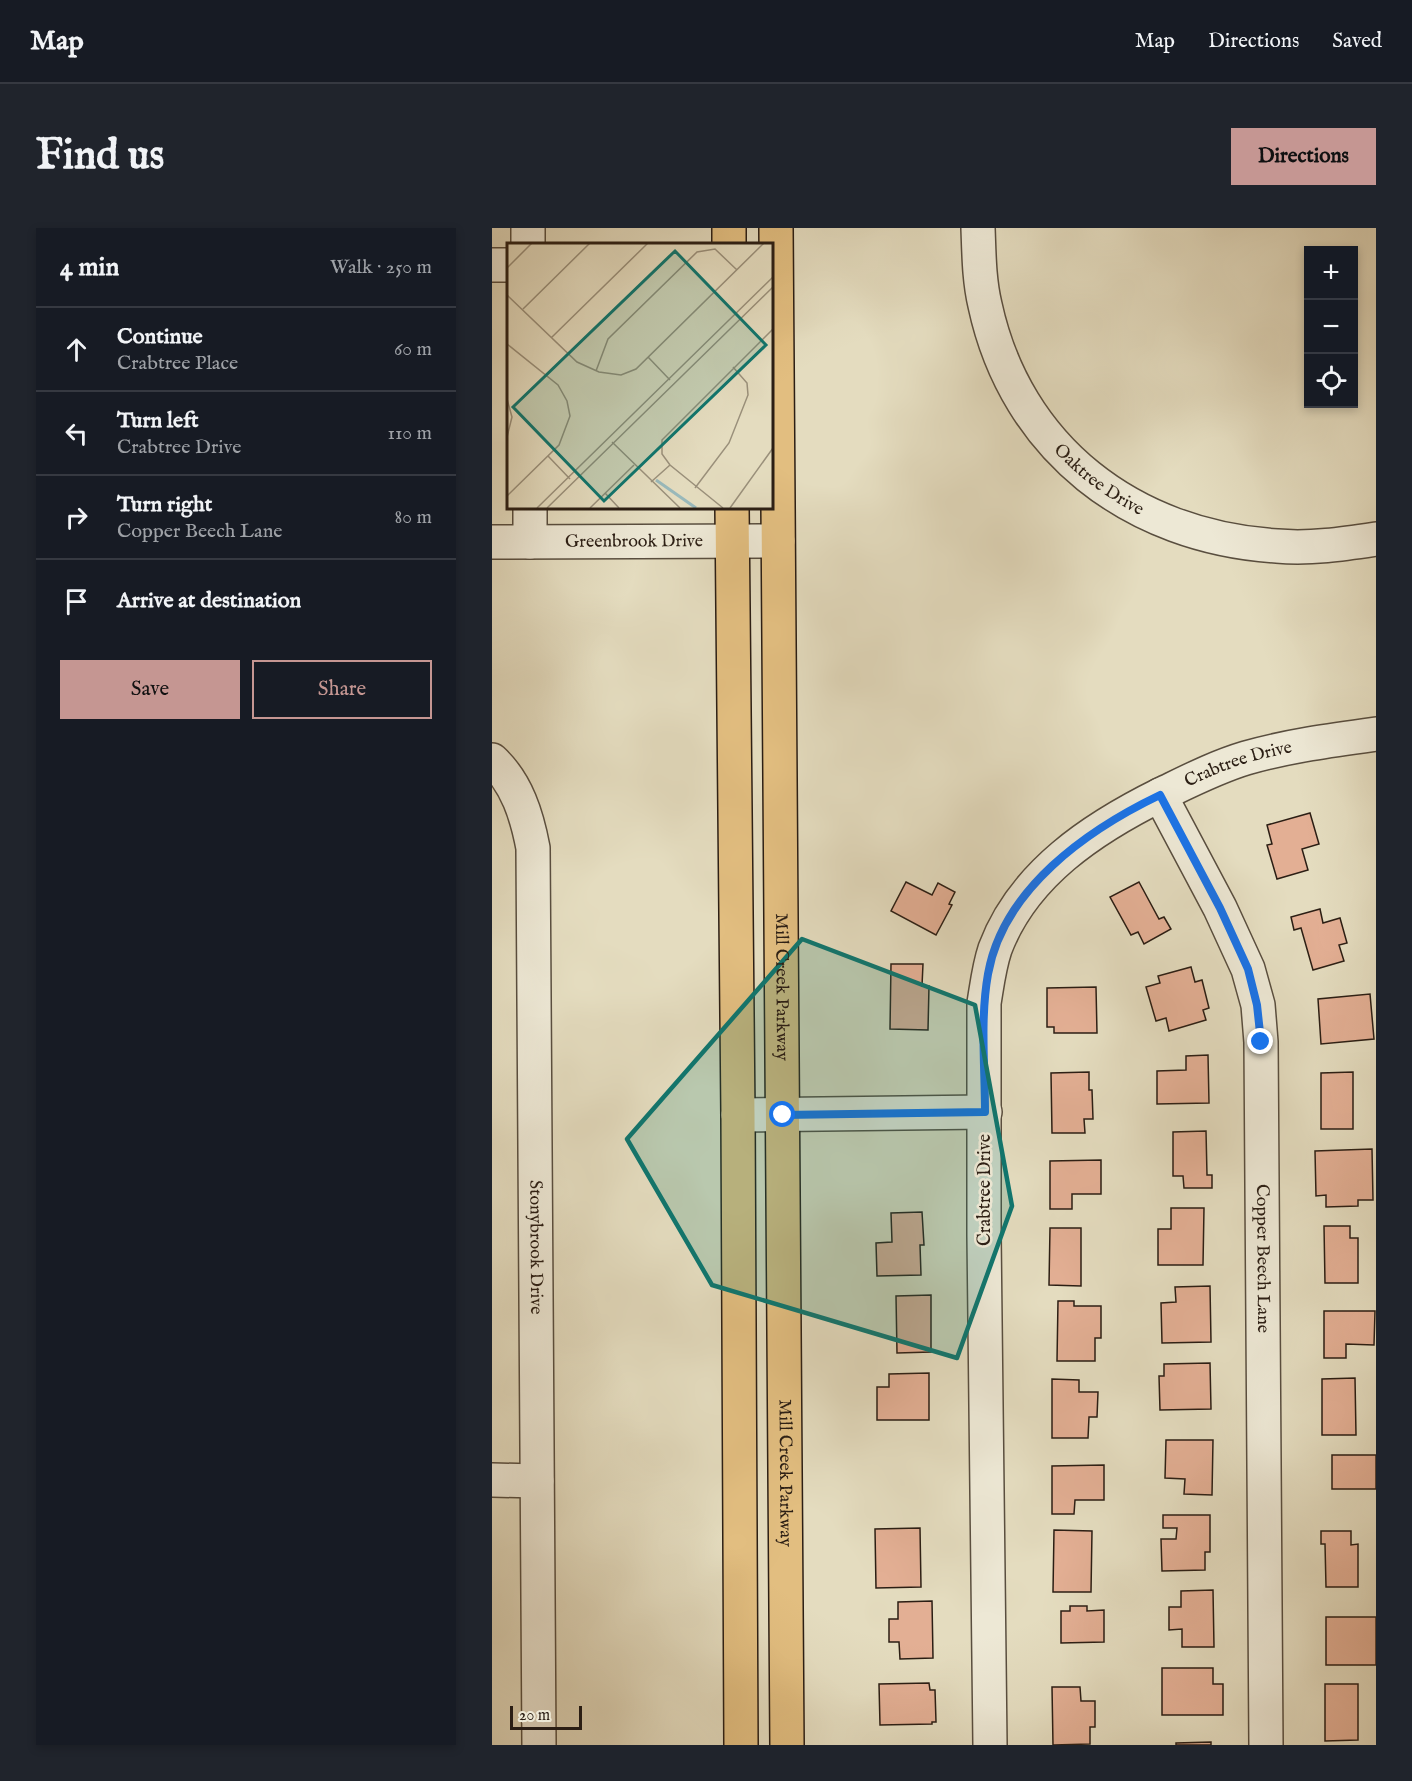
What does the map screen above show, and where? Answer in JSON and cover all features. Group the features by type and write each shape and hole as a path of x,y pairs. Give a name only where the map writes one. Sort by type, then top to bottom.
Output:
{"main road":[{"name":"Mill Creek Parkway","path":"776,228 787,1745"},
{"path":"732,508 741,1745"}],"street":[{"name":"Oaktree Drive","path":"978,228 979,268 984,303 993,338 1006,371 1023,402 1044,431 1067,458 1094,481 1123,501 1154,518 1185,530 1230,541 1308,547 1376,539"},
{"path":"492,266 507,265"},
{"path":"530,508 530,542"},
{"name":"Greenbrook Drive","path":"492,542 778,541"},
{"name":"Crabtree Drive","path":"990,1745 984,1234 984,1003 988,972 996,949 1007,924 1024,896 1055,863 1075,845 1143,804 1212,770 1246,758 1299,746 1376,734"},
{"name":"Stonybrook Drive","path":"492,760 499,766 516,791 528,819 533,848 539,1745"},
{"name":"Copper Beech Lane","path":"1160,795 1220,908 1248,969 1257,1005 1261,1066 1266,1745"},
{"path":"738,1115 985,1112"},
{"path":"492,1480 537,1481"}],"highlighted area":[{"path":"802,939 975,1005 1012,1206 957,1358 712,1285 627,1139"}],"building":[{"path":"1310,813 1319,844 1302,849 1308,870 1277,879 1267,845 1272,844 1267,825"},
{"path":"906,882 932,895 938,883 955,892 949,904 952,905 936,935 891,911"},
{"path":"1139,882 1159,919 1164,917 1171,929 1144,944 1138,932 1131,935 1110,897"},
{"path":"1320,909 1323,923 1340,918 1347,943 1339,945 1344,961 1313,970 1301,928 1294,930 1291,917"},
{"path":"891,964 923,964 922,986 929,986 928,1030 890,1029"},
{"path":"1191,967 1195,982 1202,980 1209,1008 1203,1010 1206,1020 1169,1031 1166,1018 1156,1021 1146,987 1160,983 1158,976"},
{"path":"1096,987 1097,1033 1054,1033 1054,1027 1047,1027 1047,988"},
{"path":"1370,994 1374,1039 1321,1044 1318,999"},
{"path":"1208,1055 1209,1103 1157,1104 1157,1071 1186,1070 1186,1056"},
{"path":"1089,1072 1093,1119 1084,1119 1085,1133 1052,1133 1051,1073"},
{"path":"1353,1072 1353,1129 1321,1129 1321,1073"},
{"path":"1206,1131 1207,1175 1212,1175 1212,1188 1184,1188 1183,1176 1173,1176 1173,1132"},
{"path":"1372,1149 1373,1200 1358,1200 1358,1206 1326,1207 1326,1195 1316,1196 1315,1151"},
{"path":"1101,1160 1101,1194 1072,1194 1072,1209 1050,1209 1050,1161"},
{"path":"1171,1208 1204,1208 1203,1265 1158,1265 1158,1229 1171,1229"},
{"path":"922,1212 924,1245 920,1245 921,1275 877,1276 876,1243 892,1242 891,1213"},
{"path":"1324,1226 1350,1226 1350,1238 1358,1238 1358,1283 1325,1283"},
{"path":"1050,1228 1081,1228 1081,1286 1049,1285"},
{"path":"1210,1286 1211,1342 1162,1343 1161,1303 1176,1302 1175,1287"},
{"path":"931,1295 931,1352 897,1353 896,1296"},
{"path":"1058,1301 1074,1301 1074,1306 1101,1306 1101,1338 1095,1338 1095,1361 1057,1361"},
{"path":"1324,1311 1375,1311 1374,1345 1346,1344 1346,1358 1324,1358"},
{"path":"1210,1363 1211,1409 1160,1410 1159,1376 1164,1376 1164,1364"},
{"path":"929,1373 929,1420 877,1420 877,1387 889,1387 889,1374"},
{"path":"1355,1378 1356,1435 1322,1435 1322,1379"},
{"path":"1052,1379 1079,1380 1079,1392 1098,1392 1097,1417 1089,1417 1088,1438 1052,1438"},
{"path":"1166,1440 1213,1440 1212,1495 1184,1494 1185,1479 1165,1478"},
{"path":"1332,1455 1376,1455 1376,1489 1332,1489"},
{"path":"1104,1465 1104,1500 1075,1500 1074,1514 1052,1514 1052,1466"},
{"path":"1163,1515 1210,1515 1210,1552 1205,1552 1205,1570 1162,1571 1161,1539 1176,1539 1177,1528 1163,1528"},
{"path":"920,1528 921,1587 876,1588 875,1529"},
{"path":"1054,1530 1092,1531 1091,1592 1053,1592"},
{"path":"1321,1531 1351,1531 1351,1545 1358,1544 1358,1587 1326,1587 1325,1544 1321,1544"},
{"path":"1213,1590 1214,1647 1182,1647 1182,1629 1169,1630 1169,1607 1181,1607 1181,1591"},
{"path":"932,1601 933,1658 900,1659 899,1642 889,1642 889,1619 898,1619 898,1602"},
{"path":"1070,1606 1087,1606 1087,1611 1104,1610 1104,1642 1061,1643 1061,1611 1070,1611"},
{"path":"1326,1617 1376,1617 1376,1665 1326,1665"},
{"path":"1162,1668 1213,1668 1213,1684 1223,1684 1223,1715 1162,1715"},
{"path":"929,1683 930,1690 935,1690 936,1722 880,1725 879,1684"},
{"path":"1325,1684 1358,1684 1358,1740 1325,1741"},
{"path":"1052,1687 1080,1687 1081,1701 1095,1701 1095,1727 1090,1727 1090,1744 1053,1745"},
{"path":"1211,1742 1211,1745 1176,1745 1176,1743"}],"route":[{"path":"783,1115 985,1112 984,1003 988,972 1007,924 1024,896 1075,845 1160,795 1220,908 1248,969 1257,1005 1261,1042"}]}
